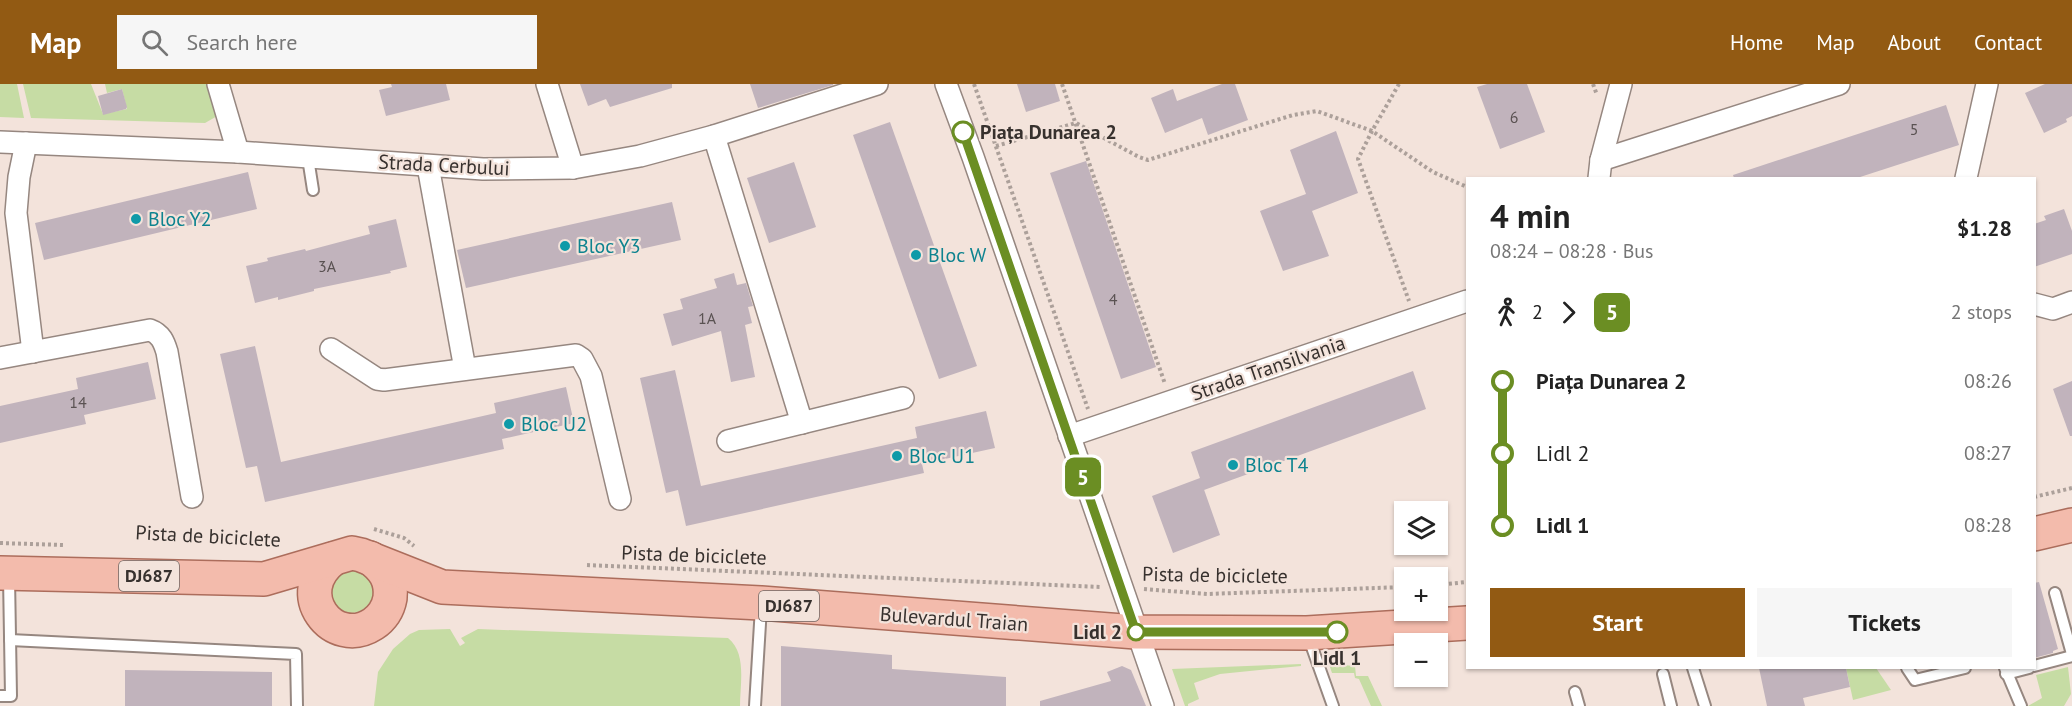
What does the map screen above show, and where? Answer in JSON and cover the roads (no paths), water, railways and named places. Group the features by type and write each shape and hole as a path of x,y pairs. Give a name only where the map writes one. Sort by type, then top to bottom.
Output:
{"main road":[{"path":"2036,534 2072,525"},
{"path":"368,543 390,583 389,604 384,614"},
{"name":"Bulevardul Traian","path":"4,573 264,579 352,554 368,543 442,587"},
{"path":"324,618 314,598 314,586 324,566 333,559"},
{"name":"Bulevardul Traian","path":"264,579 339,628 358,630 369,626 384,614 442,587 761,603 1136,632 1307,633 1466,623"}],"street":[{"path":"218,84 238,152"},
{"path":"547,84 573,168"},
{"name":"Strada Cerbului","path":"0,142 238,152 483,170 573,168 640,156 714,136 877,84"},
{"path":"946,84 1163,706"},
{"path":"1600,169 1621,84"},
{"path":"1600,169 1839,84"},
{"path":"1966,177 1987,84"},
{"path":"714,136 802,423"},
{"path":"26,143 19,177 16,213 33,352"},
{"path":"428,166 465,369"},
{"name":"Strada Transilvania","path":"1069,436 1466,301"},
{"path":"2036,304 2054,309 2072,302"},
{"path":"0,358 150,330 156,333 162,338 167,352 192,497"},
{"path":"331,349 377,379 384,380 569,355 582,359 591,376 620,499"},
{"path":"728,441 903,398"}],"lane":[{"path":"308,158 313,190"},
{"path":"0,696 11,696 10,640 4,573"},
{"path":"2036,665 2072,655 2055,593"},
{"path":"755,706 761,603"},
{"path":"1307,633 1333,706"},
{"path":"10,640 296,654 297,706"},
{"path":"1693,669 1704,706"},
{"path":"1909,669 1915,680 1961,669"},
{"path":"2021,669 2005,671 2021,706"},
{"path":"1663,674 1671,706"},
{"path":"1575,692 1579,706"}],"place":[{"name":"Piața Dunarea 2","path":"963,132"},
{"name":"Bloc Y2","path":"136,219"},
{"name":"Bloc Y3","path":"565,246"},
{"name":"Bloc W","path":"916,255"},
{"name":"Bloc U2","path":"509,424"},
{"name":"Bloc U1","path":"897,456"},
{"name":"Bloc T4","path":"1233,465"},
{"name":"Lidl 2","path":"1136,632"},
{"name":"Lidl 1","path":"1337,632"}]}
